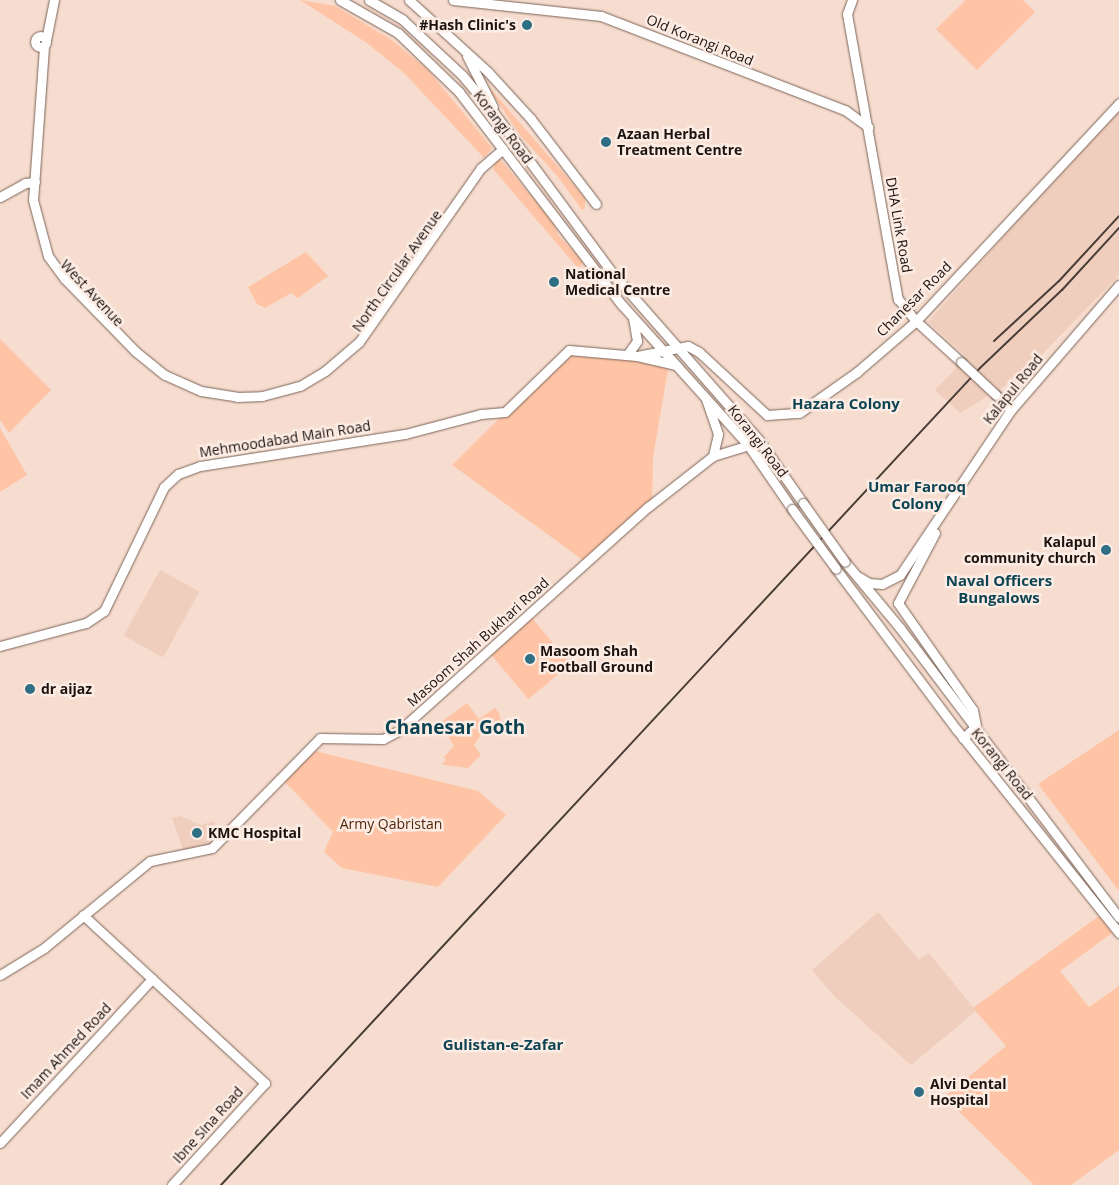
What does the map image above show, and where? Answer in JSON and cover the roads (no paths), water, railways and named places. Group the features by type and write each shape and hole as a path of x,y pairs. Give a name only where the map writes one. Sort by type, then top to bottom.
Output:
{"street":[{"name":"West Avenue","path":"52,0 41,43 29,210 43,258 56,278 138,358 162,378 201,393"},
{"name":"Korangi Road","path":"340,0 398,34 416,48 460,92 633,316 748,446 836,570 963,738 1119,933"},
{"name":"Korangi Road","path":"369,0 403,20 433,45 494,113 614,275 676,348 759,440 845,562 900,628 974,729 1119,918"},
{"path":"409,0 468,56 488,72 530,119 596,204"},
{"path":"417,9 421,0"},
{"name":"Old Korangi Road","path":"453,0 601,16 845,110 868,127"},
{"name":"DHA Link Road","path":"852,0 847,14 898,299 916,321 1011,410"},
{"path":"468,56 494,113"},
{"name":"Chanesar Road","path":"676,348 688,346 700,352 767,415 782,416 799,413 828,394 916,321 1119,103"},
{"name":"North Circular Avenue","path":"201,393 233,402 283,398 323,379 344,363 381,322 485,171 486,164 503,149"},
{"name":"West Avenue","path":"32,184 34,209 48,256 63,276 158,369 201,393"},
{"path":"0,197 32,184"},
{"path":"0,203 32,184"},
{"name":"Kalapul Road","path":"940,519 974,461 1011,410 1119,285"},
{"path":"632,355 637,341 633,316"},
{"path":"632,355 663,352 676,348"},
{"name":"Mehmoodabad Main Road","path":"0,646 86,623 104,611 164,487 178,474 200,466 405,434 481,414 505,412 570,350 632,355"},
{"path":"632,355 676,365"},
{"path":"706,399 718,434 714,456"},
{"name":"Masoom Shah Bukhari Road","path":"0,975 44,948 150,861 212,848 320,738 384,739 400,730 648,508 714,456 748,446"},
{"path":"855,574 875,585 896,578 940,519"},
{"path":"940,519 898,603 973,710 976,720 974,729 963,738"},
{"path":"83,915 152,979"},
{"name":"Ibne Sina Road","path":"152,979 265,1083 172,1185"},
{"name":"Imam Ahmed Road","path":"0,1143 152,979"}],"railway":[{"path":"994,341 1059,281 1119,216"},
{"path":"221,1185 980,368 1062,290 1119,228"}],"place":[{"name":"#Hash Clinic's","path":"527,25"},
{"name":"Azaan Herbal Treatment Centre","path":"606,142"},
{"name":"National Medical Centre","path":"554,282"},
{"name":"Kalapul community church","path":"1106,550"},
{"name":"Masoom Shah Football Ground","path":"530,659"},
{"name":"dr aijaz","path":"30,689"},
{"name":"KMC Hospital","path":"197,833"},
{"name":"Alvi Dental Hospital","path":"919,1092"}],"district":[{"name":"Hazara Colony","path":"846,404"},
{"name":"Umar Farooq Colony","path":"917,494"},
{"name":"Naval Officers Bungalows","path":"999,588"},
{"name":"Chanesar Goth","path":"455,728"},
{"name":"Gulistan-e-Zafar","path":"503,1045"}],"park label":[{"name":"Army Qabristan","path":"391,824"}]}
